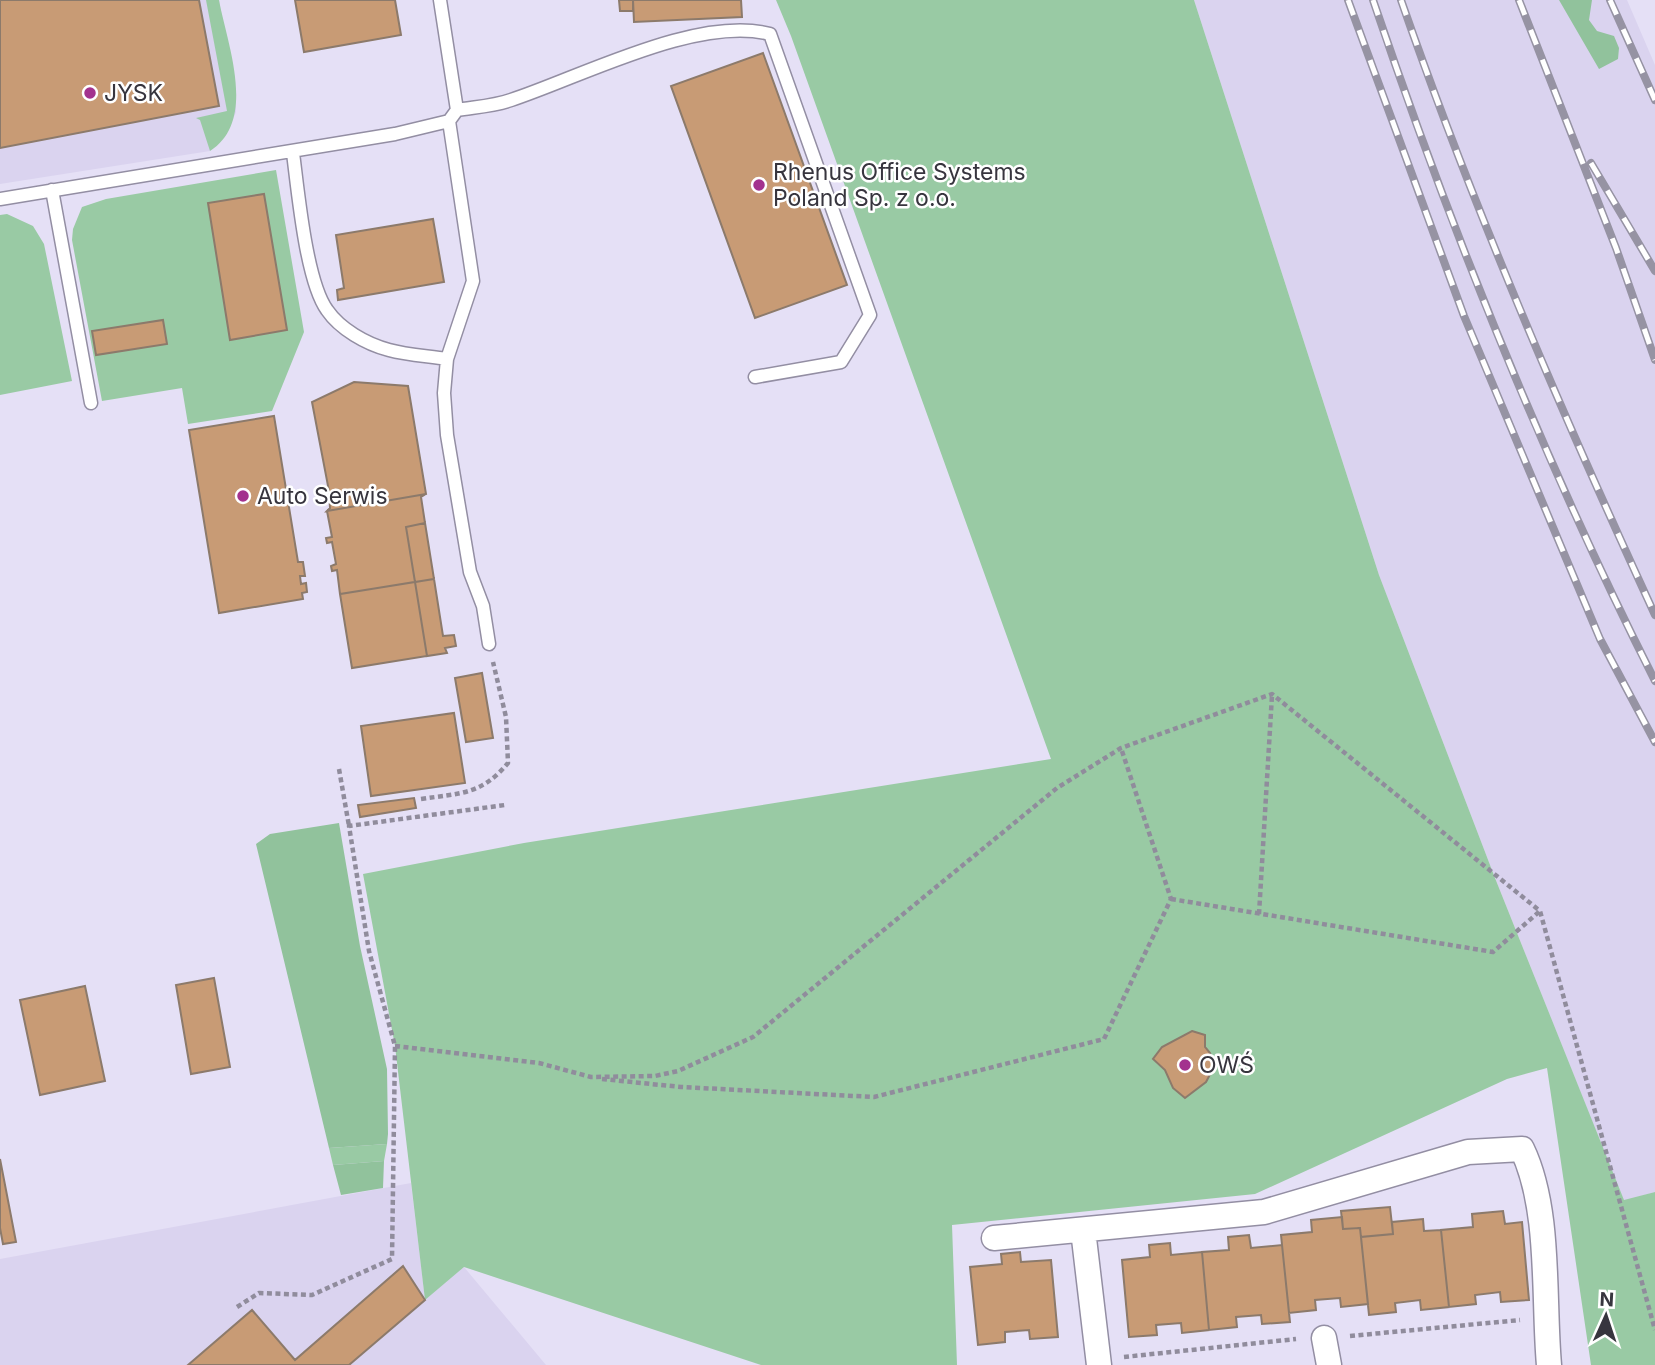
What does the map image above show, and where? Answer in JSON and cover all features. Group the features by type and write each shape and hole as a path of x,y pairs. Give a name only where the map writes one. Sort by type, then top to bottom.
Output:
{"street":[{"path":"994,1238 1264,1212 1468,1152 1522,1149 1531,1166 1535,1189 1545,1273 1549,1365"},
{"path":"1083,1230 1099,1365"},
{"path":"1324,1338 1329,1365"}],"lane":[{"path":"440,0 473,281 447,359 444,393 447,435 470,572 483,606 489,644"},
{"path":"0,199 293,153 508,101 695,34 755,30 770,34 870,315 841,362 755,377"},
{"path":"293,153 303,233 319,296 327,311 358,336 388,350 447,359"},
{"path":"52,190 91,403"}],"path":[{"path":"421,799 470,792 493,781 508,763 506,717 489,644"},
{"path":"591,1077 655,1076 678,1071 753,1037 1057,788 1121,748 1272,694"},
{"path":"1272,694 1540,911 1655,1330"},
{"path":"1259,914 1272,694"},
{"path":"395,1046 539,1063 591,1077 681,1087 874,1097 1104,1039 1171,899 1121,748"},
{"path":"237,1307 259,1293 312,1295 392,1259 395,1046 369,951 339,769"},
{"path":"349,827 505,805"},
{"path":"1171,899 1493,952 1540,911"}],"shaded area":[{"path":"0,0 219,0 236,98 236,112 228,131 210,151 0,184"},
{"path":"1194,0 1627,0 1655,65 1655,1192 1624,1201 1495,878 1379,575"},
{"path":"411,1183 425,1299 464,1267 546,1365 0,1365 0,1259"}],"green space":[{"path":"206,0 219,0 232,59 236,101 233,121 224,137 210,151 200,120 196,118 227,111"},
{"path":"776,0 1194,0 1379,575 1495,878 1624,1200 1655,1192 1655,1365 1591,1365 1547,1068 1507,1079 1255,1194 952,1225 957,1365 761,1365 464,1267 425,1300 395,1046 363,874 524,843 1051,759"},
{"path":"1559,0 1592,0 1589,20 1597,31 1614,36 1619,48 1618,59 1599,69"},
{"path":"276,170 304,332 272,411 188,424 182,388 102,401 72,240 73,229 82,207 106,199"},
{"path":"7,214 33,226 44,244 72,381 0,395 0,215"},
{"path":"339,823 360,946 387,1069 388,1134 387,1144 329,1148 256,844 270,834"},
{"path":"387,1144 384,1161 333,1165 329,1148"},
{"path":"384,1161 383,1188 341,1195 333,1165"}],"building":[{"path":"0,0 199,0 219,106 0,148"},
{"path":"295,0 395,0 401,35 304,52"},
{"path":"619,0 633,0 633,11 620,11"},
{"path":"633,0 741,0 742,17 634,22"},
{"name":"Rhenus Office Systems Poland Sp. z o.o.","path":"763,53 847,285 755,318 671,86"},
{"path":"264,194 287,330 230,340 208,203"},
{"path":"433,219 444,282 338,300 337,290 344,288 336,235"},
{"path":"163,320 167,344 96,355 92,331"},
{"path":"354,382 408,386 426,494 327,511 330,508 329,491 312,402"},
{"name":"Auto Serwis","path":"274,416 298,562 303,562 305,576 300,576 301,584 306,583 307,592 302,593 303,599 219,613 189,430"},
{"path":"426,494 421,497 425,523 406,527 415,582 340,594 337,570 332,571 331,566 336,564 332,542 327,543 326,538 332,537 327,511"},
{"path":"425,523 434,579 415,582 406,527"},
{"path":"434,579 443,636 454,635 456,646 445,648 447,653 427,656 415,582"},
{"path":"415,582 427,656 352,668 340,594"},
{"path":"482,673 493,738 466,742 455,678"},
{"path":"454,713 465,783 371,796 361,726"},
{"path":"414,798 416,808 360,817 358,805"},
{"path":"214,978 230,1067 191,1074 176,985"},
{"path":"85,986 105,1081 40,1095 20,1000"},
{"name":"OWŚ","path":"1192,1031 1205,1035 1205,1047 1214,1067 1206,1082 1185,1098 1173,1088 1165,1070 1153,1059 1162,1047"},
{"path":"0,1159 16,1242 3,1244 0,1228"},
{"path":"1390,1207 1393,1234 1361,1237 1360,1228 1343,1229 1341,1211"},
{"path":"1503,1211 1505,1224 1522,1222 1529,1300 1501,1302 1500,1292 1475,1295 1476,1304 1449,1307 1441,1230 1473,1227 1472,1214"},
{"path":"1342,1217 1343,1229 1360,1228 1368,1304 1341,1307 1340,1298 1315,1300 1316,1310 1289,1313 1281,1235 1312,1232 1311,1220"},
{"path":"1423,1219 1424,1231 1441,1230 1449,1307 1421,1310 1420,1300 1395,1303 1396,1312 1369,1315 1361,1237 1393,1234 1392,1222"},
{"path":"1249,1235 1251,1248 1282,1245 1290,1322 1262,1324 1261,1315 1236,1317 1237,1327 1209,1330 1202,1252 1229,1250 1228,1237"},
{"path":"1170,1243 1171,1255 1202,1252 1209,1330 1182,1333 1181,1323 1156,1325 1157,1335 1129,1337 1122,1260 1150,1257 1149,1245"},
{"path":"1020,1252 1021,1262 1051,1260 1058,1337 1030,1339 1029,1330 1005,1332 1005,1342 978,1345 970,1267 1002,1264 1001,1254"},
{"path":"403,1266 425,1300 349,1365 188,1365 252,1310 295,1360"}],"railway":[{"path":"1348,0 1464,316 1600,639 1655,742"},
{"path":"1373,0 1435,174 1502,345 1575,515 1655,681"},
{"path":"1401,0 1458,156 1520,310 1655,615"},
{"path":"1519,0 1616,248 1655,360"},
{"path":"1610,0 1655,100"},
{"path":"1591,163 1655,271"}],"place":[{"name":"JYSK","path":"90,93"},
{"name":"Rhenus Office Systems Poland Sp. z o.o.","path":"759,185"},
{"name":"Auto Serwis","path":"243,496"},
{"name":"OWŚ","path":"1185,1065"}]}
